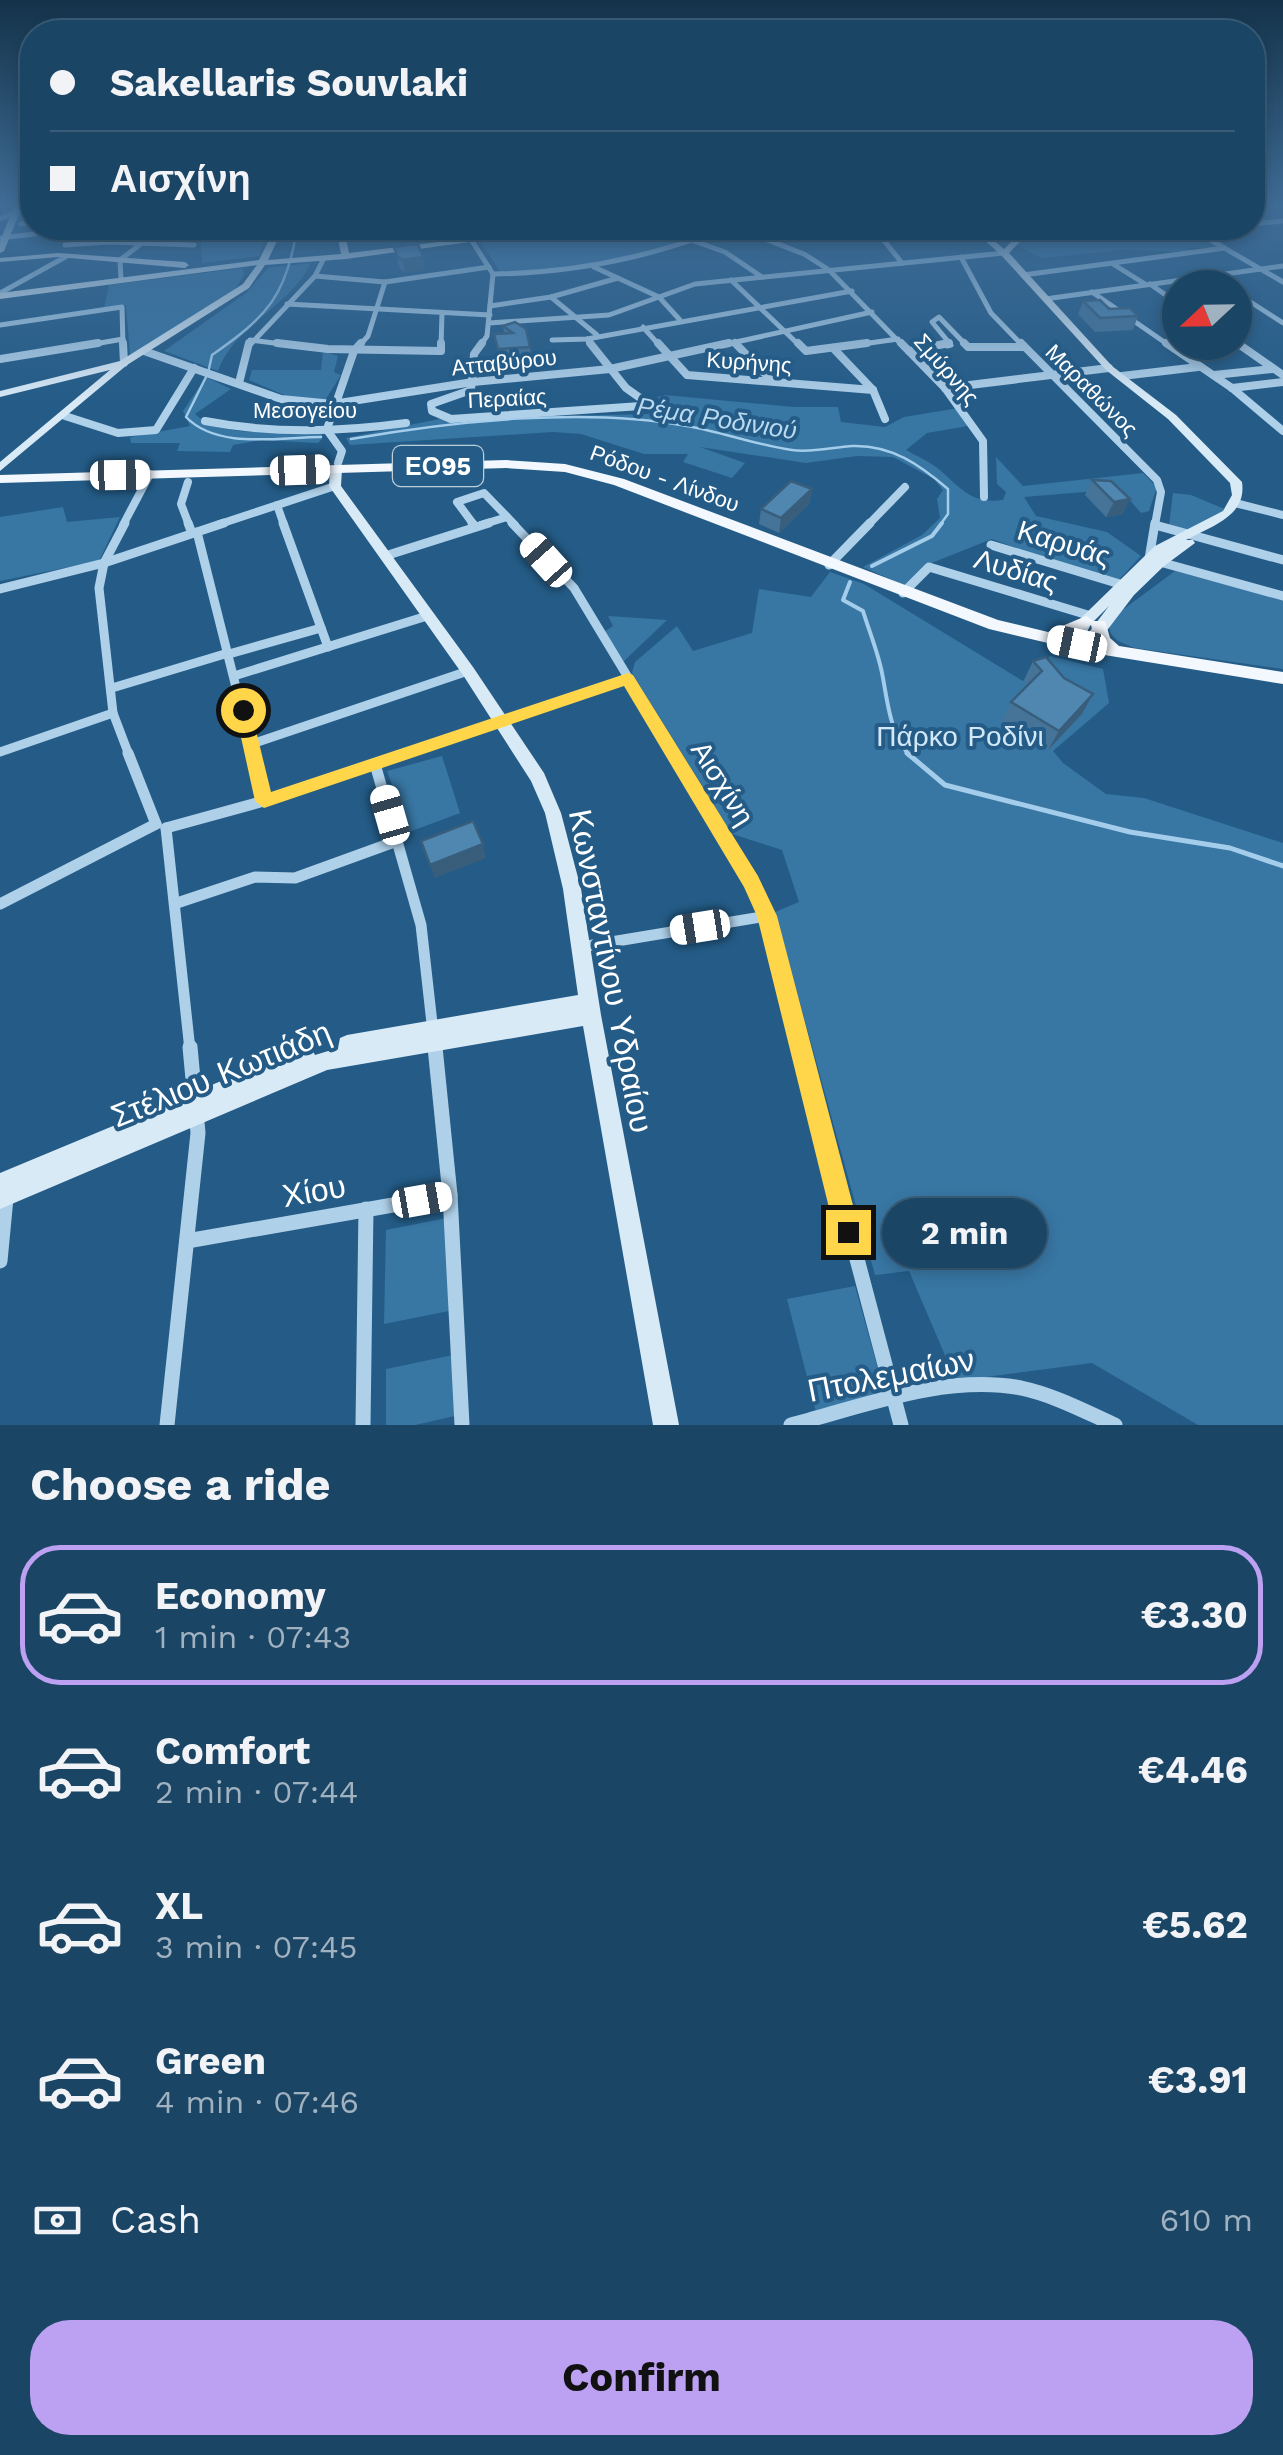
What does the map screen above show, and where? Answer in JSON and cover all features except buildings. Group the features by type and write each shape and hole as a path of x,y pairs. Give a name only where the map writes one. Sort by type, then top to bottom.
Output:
{"main road":[{"path":"0,295 189,270"},
{"path":"3,471 127,364 246,286 262,270"},
{"path":"1020,270 1109,368 1172,417 1226,469 1236,482 1240,504"},
{"path":"0,394 127,364"},
{"path":"1082,648 1092,621 1123,585 1240,504 1244,488 1236,471 1173,412 1109,368"},
{"name":"Ρόδου - Λίνδου","path":"3,471 30,478 506,464 565,468 619,482 995,625 1082,648 1283,678"},
{"name":"Κωνσταντίνου Υδραίου","path":"336,472 385,556 468,670 538,778 554,814 666,1425"},
{"path":"1044,637 1060,635 1092,621 1158,558"},
{"name":"Ρόδου - Λίνδου","path":"829,565 888,596 960,623 1283,687"},
{"path":"1092,621 1102,640 1115,650"},
{"name":"Στέλιου Κωτιάδη","path":"3,1189 197,1106 327,1060 433,1035 590,1009"}],"street":[{"path":"0,295 39,270"},
{"path":"121,270 122,280"},
{"path":"239,383 250,340 318,270"},
{"path":"315,276 385,282 504,270"},
{"path":"602,270 658,297 680,320"},
{"path":"752,270 762,277"},
{"path":"287,304 489,319 583,320 624,311 680,288 824,270"},
{"name":"Σμύρνης","path":"830,270 944,388 984,441 984,497"},
{"name":"Μαραθώνος","path":"971,270 991,313 1157,480 1161,492 1154,525 1158,558"},
{"path":"1023,274 1051,270"},
{"path":"1124,270 1162,294"},
{"path":"473,382 474,354 487,336 491,271"},
{"path":"490,306 551,297 618,278"},
{"path":"731,280 806,350 898,339"},
{"path":"0,588 104,563 277,505 336,472 342,451 327,429 333,404 354,351 368,336 385,282"},
{"path":"1045,298 1162,283"},
{"path":"552,340 587,339 852,291"},
{"path":"1092,292 1232,388 1283,431"},
{"path":"551,297 598,335"},
{"path":"1252,303 1283,323"},
{"path":"0,325 122,307 127,364"},
{"name":"Ατταβύρου","path":"148,353 290,401 333,404 473,382 610,369 872,312"},
{"path":"250,340 354,351 441,351 442,313"},
{"path":"910,351 951,345 932,322 938,317 964,345 1023,346"},
{"name":"Κυρήνης","path":"643,327 687,375 873,390"},
{"path":"0,359 123,339"},
{"path":"587,339 610,369"},
{"path":"735,343 772,381"},
{"path":"834,348 873,390 885,419"},
{"path":"1252,354 1283,379"},
{"path":"1122,376 1200,367"},
{"path":"67,417 118,434 156,430 194,368"},
{"path":"944,388 1109,368"},
{"path":"1213,375 1273,368"},
{"name":"Περαίας","path":"473,382 470,390 429,408 451,419 636,408 644,403 610,369"},
{"path":"1232,388 1283,379"},
{"name":"Μεσογείου","path":"206,421 236,427 350,432 406,423"},
{"path":"150,474 104,563 99,588 114,713 161,826 177,904 197,1106 167,1425"},
{"path":"188,482 181,504 194,532 229,654 264,801"},
{"path":"829,565 906,486"},
{"path":"385,556 507,517 484,493 456,504 475,527"},
{"path":"1240,504 1283,515"},
{"path":"277,505 328,647"},
{"name":"Αισχίνη","path":"507,517 574,588 752,882 767,916 848,1232"},
{"path":"1154,525 1283,560"},
{"name":"Καρυάς","path":"991,545 1123,585"},
{"path":"1158,558 1283,596"},
{"name":"Λυδίας","path":"903,593 929,568 1092,621"},
{"path":"234,676 427,616"},
{"path":"112,688 321,628"},
{"path":"252,744 468,670"},
{"path":"0,904 161,826 264,801 628,679"},
{"path":"0,752 114,713"},
{"path":"375,764 421,925 450,1195 462,1425"},
{"path":"177,904 255,877 294,878 397,841"},
{"path":"580,947 767,916"},
{"path":"0,1261 3,1189"},
{"name":"Χίου","path":"187,1241 450,1195"},
{"path":"363,1425 366,1210"},
{"path":"858,1259 901,1425"},
{"name":"Πτολεμαίων","path":"790,1425 972,1386 1007,1386 1063,1401 1115,1425"}],"green space":[{"path":"223,270 243,270 244,275 235,289 130,355 126,305 104,308 109,285"},
{"path":"266,270 306,270 290,292 237,340 218,371 164,351 246,293"},
{"path":"323,351 338,356 334,372 341,375 324,402 289,397 249,380 252,370 321,370"},
{"path":"206,377 231,389 195,414 207,422 251,432 313,429 322,434 322,439 318,443 261,440 233,445 230,452 177,451 180,443 131,443 130,437 190,426 183,411"},
{"path":"657,397 793,407 838,407 841,422 885,427 904,417 959,408 974,425 927,433 906,450 969,494 993,501 1003,500 1006,492 997,484 996,457 1023,486 1143,473 1157,487 1149,511 1141,513 1120,489 1024,497 1036,516 1107,532 1141,556 1114,585 992,539 929,564 908,587 863,567 922,535 940,518 937,499 943,490 934,479 893,457 857,456 806,463 700,447 745,463 732,478 683,462 688,454 644,454 581,434 553,432 350,445 346,438 439,419 646,414 659,412 664,405"},
{"path":"1173,493 1191,495 1227,510 1188,531 1169,526"},
{"path":"63,507 67,522 120,517 99,561 0,581 0,517"},
{"path":"1175,571 1283,600 1283,669 1135,648 1116,639 1110,632 1109,620"},
{"name":"Πάρκο Ροδίνι","path":"830,572 864,584 1023,681 1050,656 1103,669 1109,703 1053,751 1063,763 1106,794 1144,798 1283,843 1283,1425 1198,1425 1092,1363 956,1381 909,1271 875,1275 775,912 799,902 782,850 723,831 708,795 632,673 635,662 677,626 693,651 752,633 759,589 811,597"},
{"path":"608,616 667,620 624,661 619,660 604,632 613,626"},
{"path":"442,756 460,813 409,832 387,771"},
{"path":"452,1217 454,1310 384,1324 386,1230"},
{"path":"855,1286 886,1398 816,1412 787,1299"},
{"path":"453,1355 455,1416 415,1425 386,1425 386,1369"}],"waterway":[{"name":"Ρέμα Ροδινιού","path":"287,270 260,316 212,355 208,373 186,417 199,427 232,438 321,437"},
{"name":"Ρέμα Ροδινιού","path":"351,439 475,422 606,417 687,426 792,450 867,447 905,458 948,489 948,514 940,525"},
{"name":"Ρέμα Ροδινιού","path":"872,566 932,536 942,523"},
{"name":"Ρέμα Ροδινιού","path":"850,582 843,600 863,611 893,726 908,754"},
{"name":"Ρέμα Ροδινιού","path":"908,754 945,785 1130,832 1230,848 1283,866"}],"route":[{"path":"243,710 264,801 628,679 752,882 767,916 848,1232"}]}
